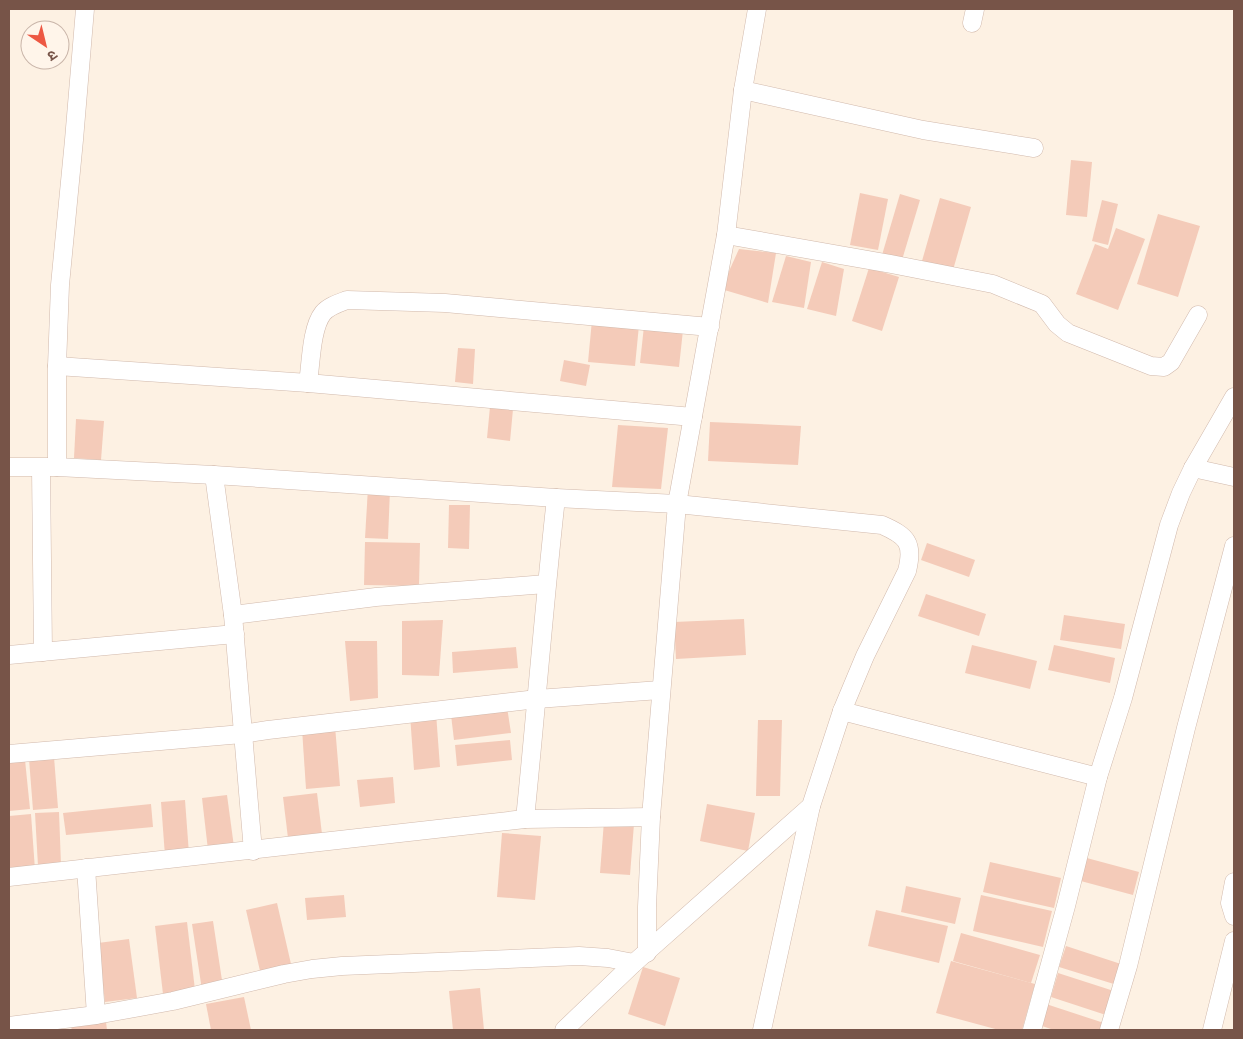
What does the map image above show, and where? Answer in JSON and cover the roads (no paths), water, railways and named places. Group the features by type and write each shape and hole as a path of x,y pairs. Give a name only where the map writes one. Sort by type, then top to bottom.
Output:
{"street":[{"path":"44,652 49,467 57,366 60,285 85,9"},
{"path":"641,958 660,690 677,504 726,234 744,90 757,9"},
{"path":"744,90 923,130 1034,148"},
{"path":"726,234 993,284 1042,304 1057,324 1068,333 1151,366 1164,367 1171,362 1198,315"},
{"path":"308,383 316,327 323,313 335,304 347,300 445,303 710,327"},
{"path":"57,366 308,383 693,418"},
{"path":"1032,1030 1066,906 1098,777 1123,698 1169,525 1193,468 1234,397"},
{"path":"9,468 49,467 214,475 556,498 677,504 882,525 906,539 910,547 907,571 865,656 842,711 811,806 762,1030"},
{"path":"1193,468 1234,477"},
{"path":"214,475 235,634 253,851"},
{"path":"525,819 546,584 556,498"},
{"path":"1109,1030 1128,966 1186,728 1234,546"},
{"path":"233,615 376,597 546,584"},
{"path":"9,656 235,634"},
{"path":"9,754 242,734 537,699 660,690"},
{"path":"842,711 1098,777"},
{"path":"564,1030 641,958 811,806"},
{"path":"9,877 525,819 651,817"},
{"path":"86,868 96,1015"},
{"path":"1234,882 1230,903 1234,916"},
{"path":"1212,1030 1234,941"},
{"path":"9,1026 96,1015 199,995 284,974 342,966 579,956 641,958"}]}
